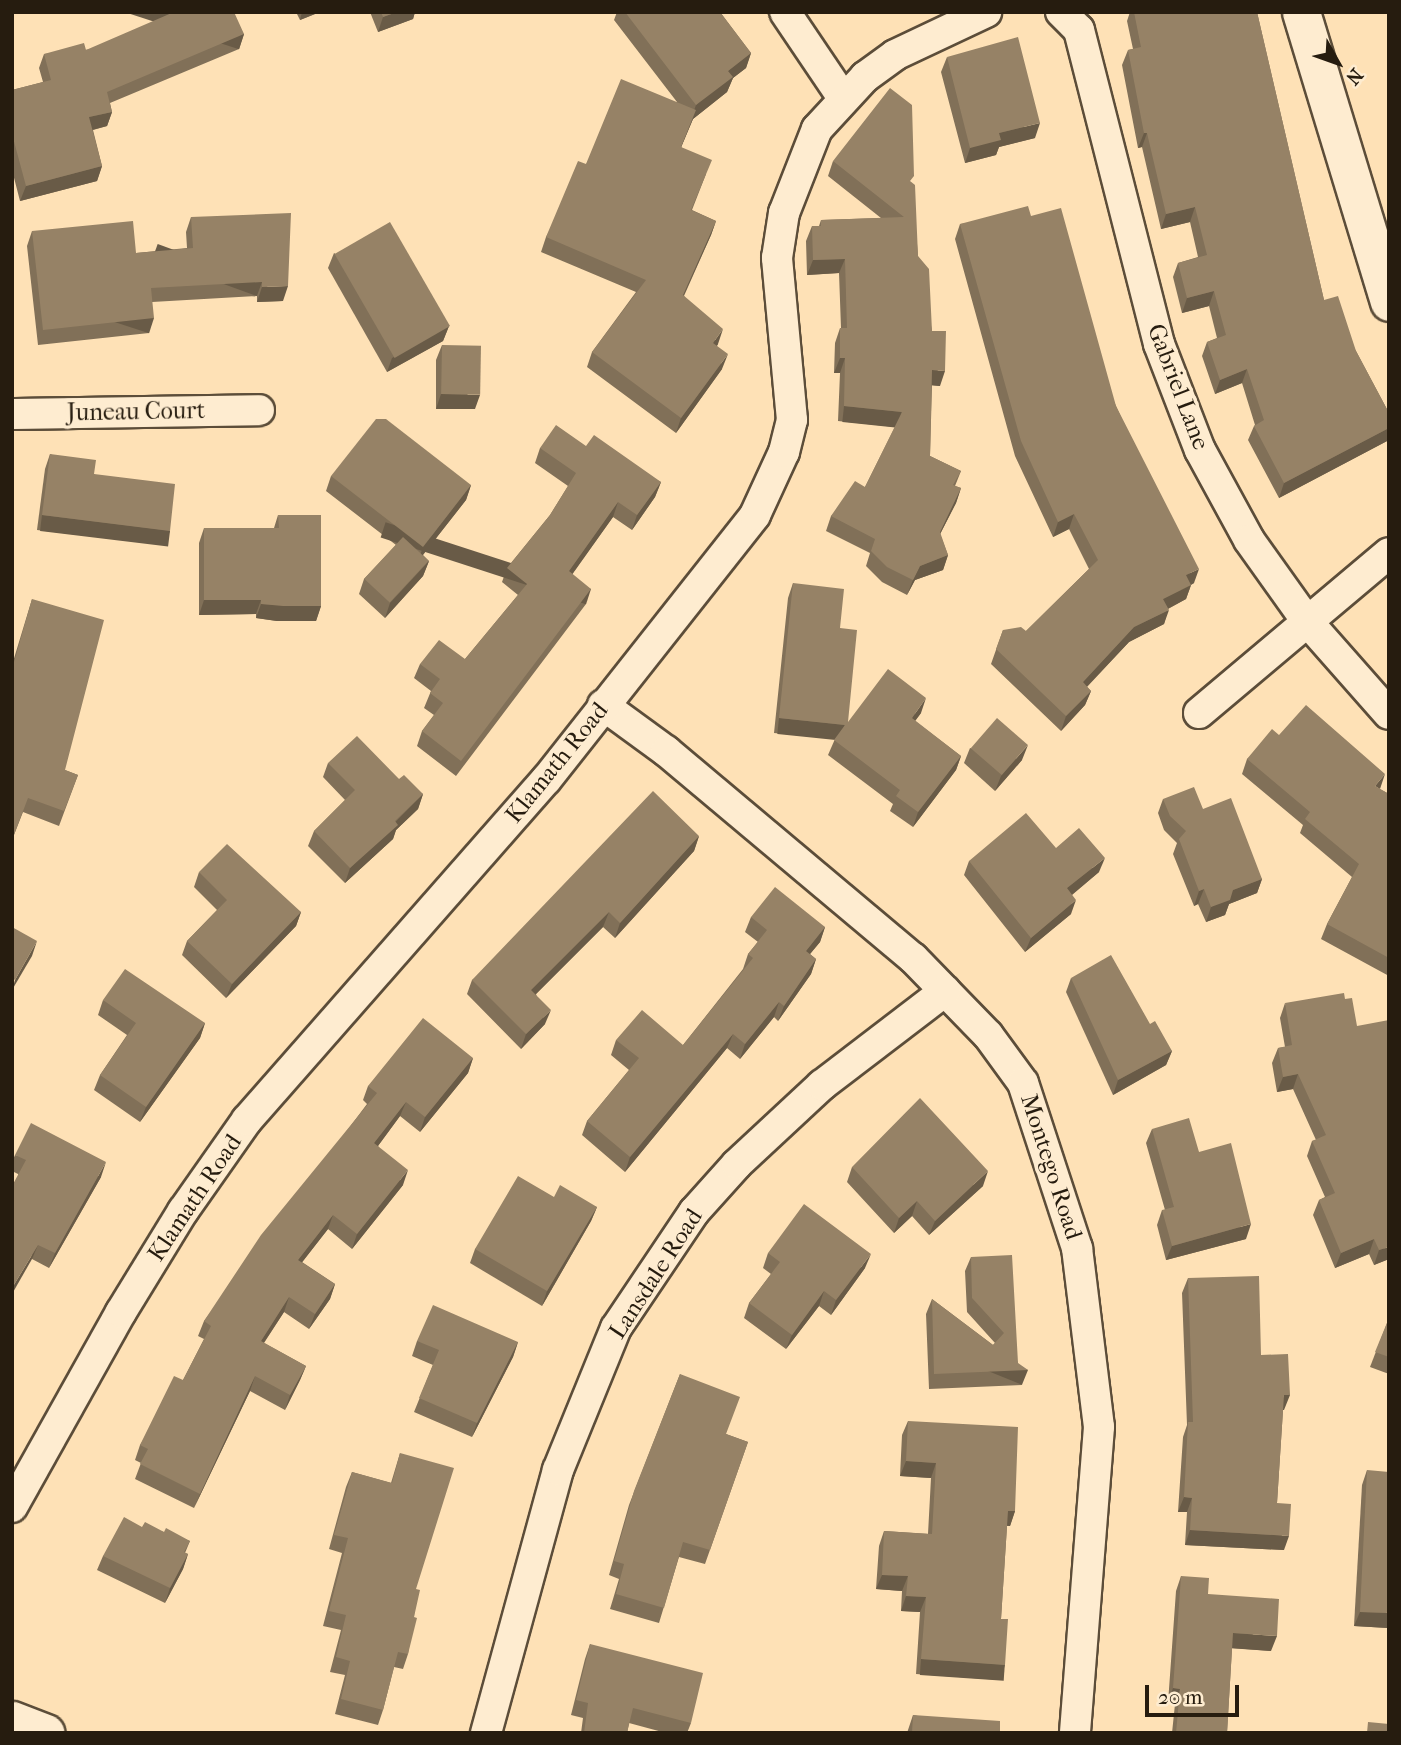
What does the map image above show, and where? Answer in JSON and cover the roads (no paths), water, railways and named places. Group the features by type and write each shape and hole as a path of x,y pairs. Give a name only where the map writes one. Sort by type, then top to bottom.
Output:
{"street":[{"path":"785,12 843,98"},
{"name":"Klamath Road","path":"12,1507 135,1290 183,1211 247,1120 546,780 755,515 784,452 792,420 777,258 796,176 817,129 843,98 895,55 986,12"},
{"path":"1301,12 1389,302"},
{"name":"Gabriel Lane","path":"1062,13 1079,30 1159,344 1195,438 1249,540 1306,620 1389,715"},
{"name":"Juneau Court","path":"12,414 259,410"},
{"path":"1199,713 1306,620 1389,553"},
{"name":"Montego Road","path":"603,705 666,751 913,958 988,1035 1023,1083 1077,1248 1099,1427 1075,1733"},
{"name":"Lansdale Road","path":"486,1733 558,1470 616,1328 694,1212 737,1164 822,1085 945,991"},
{"path":"12,1720 46,1733"}]}
